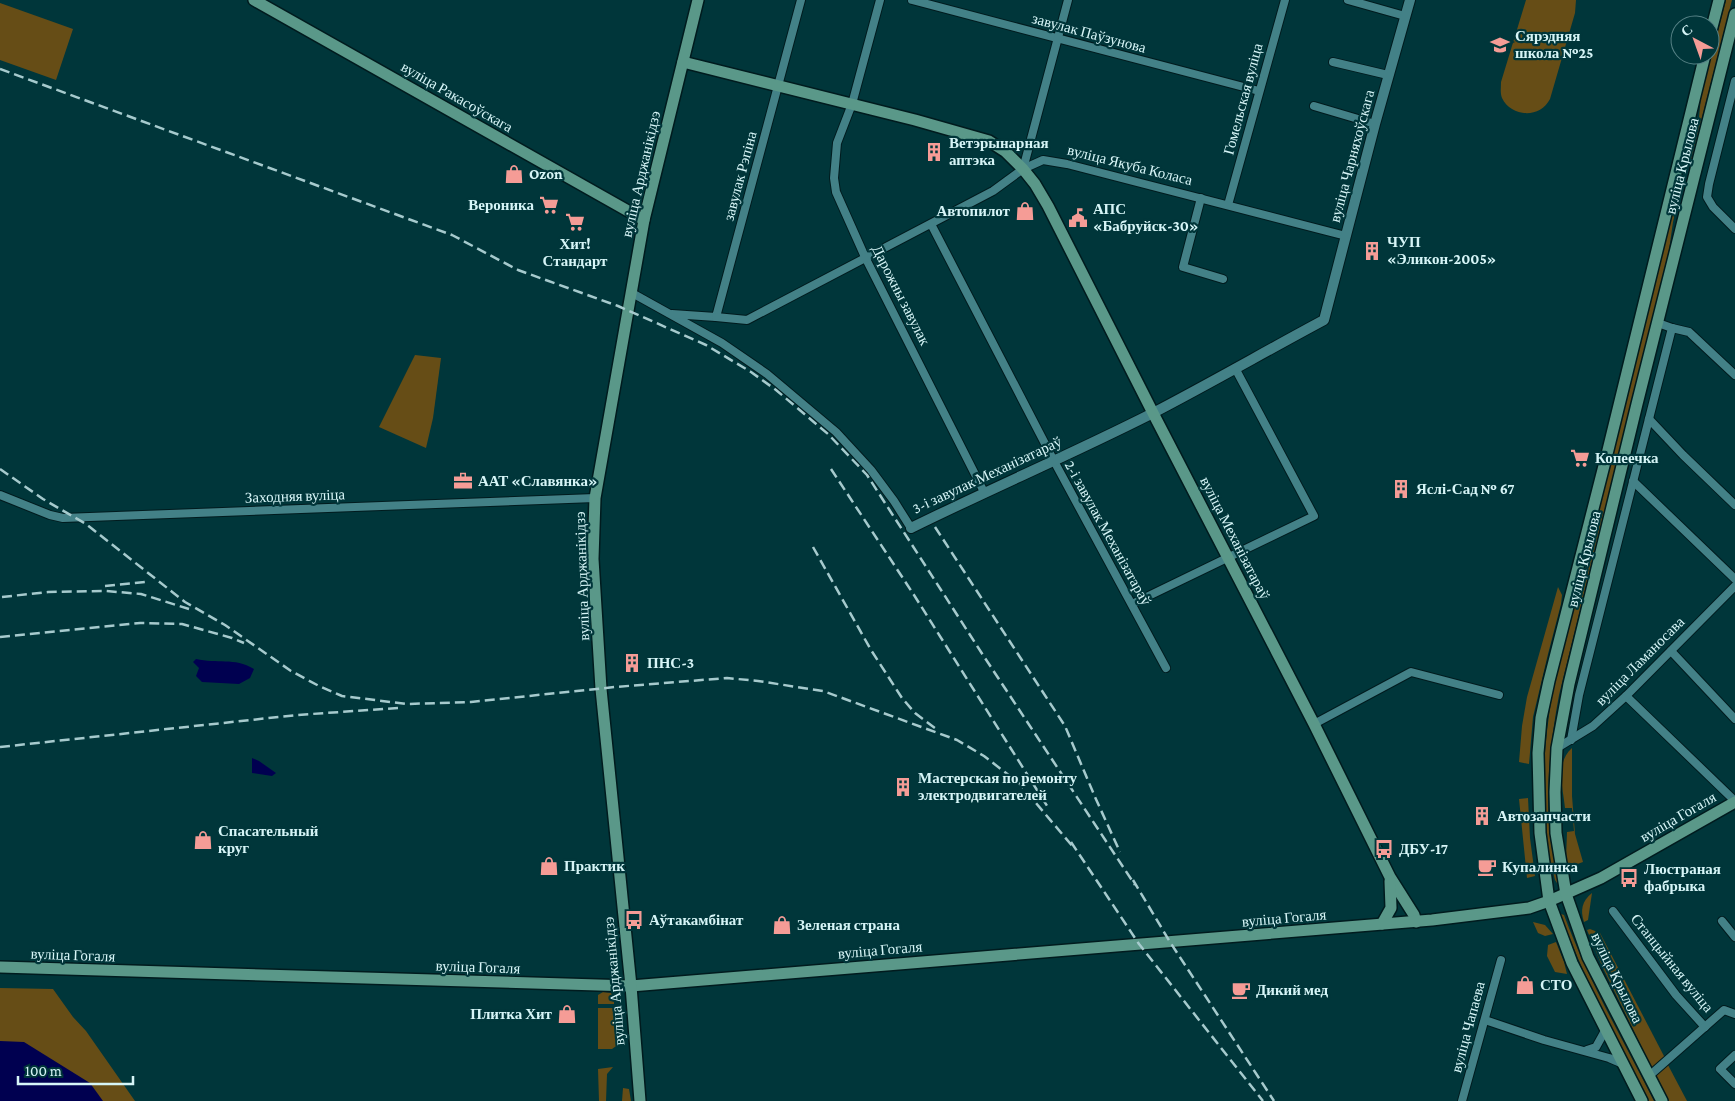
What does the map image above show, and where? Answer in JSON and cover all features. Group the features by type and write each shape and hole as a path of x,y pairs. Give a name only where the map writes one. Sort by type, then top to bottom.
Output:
{"main road":[{"name":"вуліца Ракасоўскага","path":"254,0 644,220"},
{"name":"вуліца Арджанікідзэ","path":"640,1101 631,986 601,689 594,559 595,498 644,220 698,0"},
{"path":"1715,15 1719,0"},
{"name":"вуліца Крылова","path":"1662,1101 1588,957 1566,894 1556,833 1557,748 1569,684 1735,16"},
{"path":"683,62 915,120 989,142 1006,152 1023,169"},
{"name":"вуліца Крылова","path":"1642,1101 1572,963 1549,901 1538,808 1538,753 1541,718 1703,65"},
{"name":"вуліца Механізатараў","path":"1023,169 1048,206 1314,724 1390,877 1414,915 1416,922"},
{"path":"1676,172 1694,179"},
{"name":"вуліца Гогаля","path":"0,967 631,986 1416,922 1529,908 1549,901 1601,878 1735,802"},
{"path":"1382,924 1391,908 1390,877"}],"street":[{"name":"завулак Рэпіна","path":"716,318 801,0"},
{"name":"Дарожны завулак","path":"880,0 852,104 838,144 834,178 836,192 866,257 984,492"},
{"name":"завулак Паўзунова","path":"912,0 1259,91"},
{"path":"1023,169 1059,40 1068,0"},
{"name":"Гомельская вуліца","path":"1228,205 1285,0"},
{"path":"1348,0 1406,16"},
{"name":"вуліца Чарняхоўскага","path":"1324,320 1388,75 1410,0"},
{"path":"1333,62 1388,75"},
{"path":"1735,81 1733,101 1707,197 1713,207 1735,229"},
{"path":"1314,106 1375,124"},
{"name":"вуліца Якуба Коласа","path":"716,318 747,320 993,191 1023,169 1043,160 1067,164 1346,236"},
{"path":"1201,198 1183,267 1223,278"},
{"name":"2-і завулак Механізатараў","path":"931,224 1054,461 1166,668"},
{"name":"3-і завулак Механізатараў","path":"632,293 672,314 744,358 767,374 836,432 894,500 911,528 1153,413 1324,320"},
{"path":"672,314 716,318"},
{"path":"1658,322 1689,332 1735,375"},
{"path":"1571,740 1579,695 1672,328"},
{"path":"1132,604 1314,516 1235,368"},
{"path":"1649,418 1683,455 1735,505"},
{"path":"1634,481 1735,579"},
{"name":"Заходняя вуліца","path":"0,496 63,518 595,498"},
{"name":"вуліца Ламаносава","path":"1557,748 1593,726 1626,696 1735,586"},
{"path":"1671,651 1735,719"},
{"path":"1314,724 1411,672 1500,695"},
{"path":"1626,696 1735,802"},
{"name":"Станцыйная вуліца","path":"1613,911 1676,995 1705,1027 1724,1010 1735,1014"},
{"path":"1722,921 1735,937"},
{"name":"вуліца Чапаева","path":"1462,1101 1501,960"},
{"path":"1485,1020 1544,1040 1609,1058 1624,1065"},
{"path":"1649,1076 1705,1027"},
{"path":"1585,1051 1596,1047 1606,1029"},
{"path":"1735,1055 1720,1069 1735,1084"}],"shaded area":[{"path":"1526,0 1576,0 1575,13 1550,99 1540,110 1526,113 1512,109 1506,104 1501,94 1501,82"},
{"path":"1726,0 1732,0 1720,47 1720,23"},
{"path":"0,3 73,29 56,80 0,60"},
{"path":"1709,65 1715,65 1689,168 1687,167 1699,118 1701,96"},
{"path":"1680,183 1682,183 1669,250 1556,711 1550,760 1548,809 1550,839 1558,879 1557,883 1546,840 1543,794 1547,728 1552,695"},
{"path":"415,355 441,358 433,418 426,448 379,427"},
{"path":"1558,587 1562,595 1561,604 1533,717 1529,764 1519,762 1522,726 1527,697"},
{"path":"196,659 239,663 254,669 250,678 239,684 202,682 196,676 199,668 193,662"},
{"path":"1572,748 1572,796 1575,834 1583,862 1569,867 1566,860 1567,832 1574,831 1572,808 1565,808 1561,776 1563,761"},
{"path":"252,758 276,773 272,776 252,773"},
{"path":"1528,798 1530,838 1535,876 1527,878 1519,799"},
{"path":"1592,893 1588,920 1584,922 1583,906 1586,899"},
{"path":"1561,914 1564,915 1595,986 1654,1101 1647,1101 1589,985"},
{"path":"1533,922 1545,925 1553,934 1545,936 1538,933"},
{"path":"1590,929 1600,933 1665,1058 1652,1068 1602,966 1587,930"},
{"path":"1556,942 1567,974 1555,972 1547,956 1548,945"},
{"path":"0,988 53,989 73,1017 86,1031 135,1101 0,1101"},
{"path":"603,992 611,993 614,996 614,1004 598,1004 598,995"},
{"path":"598,1008 616,1008 619,1044 612,1049 598,1049"},
{"path":"0,1041 24,1042 90,1083 103,1101 0,1101"},
{"path":"1668,1065 1687,1101 1669,1101 1656,1075"},
{"path":"613,1067 607,1074 606,1101 599,1101 598,1069"},
{"path":"623,1088 629,1089 631,1101 622,1101"}],"railway":[{"path":"0,69 452,235 518,270 618,306 706,345 751,372 776,390 828,434 867,475 1135,885"},
{"path":"0,469 43,499 86,524 185,602 225,625 291,671 342,696 407,704 471,702 727,678 823,691 957,740 984,756 1019,783 1074,848"},
{"path":"831,469 914,595 1049,809"},
{"path":"935,527 1065,726 1120,852"},
{"path":"813,547 871,650 902,698 915,713 935,728"},
{"path":"105,586 145,582"},
{"path":"2,597 48,592 106,591 141,594 189,609"},
{"path":"0,637 140,623 182,624 244,643"},
{"path":"0,747 297,715 398,708"},
{"path":"1071,842 1139,944 1263,1101"},
{"path":"1133,880 1170,942 1274,1101"}],"place":[{"name":"Сярэдняя школа №25","path":"1500,45"},
{"name":"Ветэрынарная аптэка","path":"934,152"},
{"name":"Ozon","path":"514,174"},
{"name":"Вероника","path":"549,205"},
{"name":"Автопилот","path":"1025,211"},
{"name":"АПС «Бабруйск-30»","path":"1078,218"},
{"name":"Хит! Стандарт","path":"575,222"},
{"name":"ЧУП «Эликон-2005»","path":"1372,251"},
{"name":"Копеечка","path":"1580,458"},
{"name":"ААТ «Славянка»","path":"463,481"},
{"name":"Яслі-Сад № 67","path":"1401,489"},
{"name":"ПНС-3","path":"632,663"},
{"name":"Мастерская по ремонту электродвигателей","path":"903,787"},
{"name":"Автозапчасти","path":"1482,816"},
{"name":"Спасательный круг","path":"203,840"},
{"name":"ДБУ-17","path":"1384,849"},
{"name":"Практик","path":"549,866"},
{"name":"Купалинка","path":"1487,867"},
{"name":"Люстраная фабрыка","path":"1629,878"},
{"name":"Аўтакамбінат","path":"634,920"},
{"name":"Зеленая страна","path":"782,925"},
{"name":"СТО","path":"1525,985"},
{"name":"Дикий мед","path":"1241,990"},
{"name":"Плитка Хит","path":"567,1014"}]}
